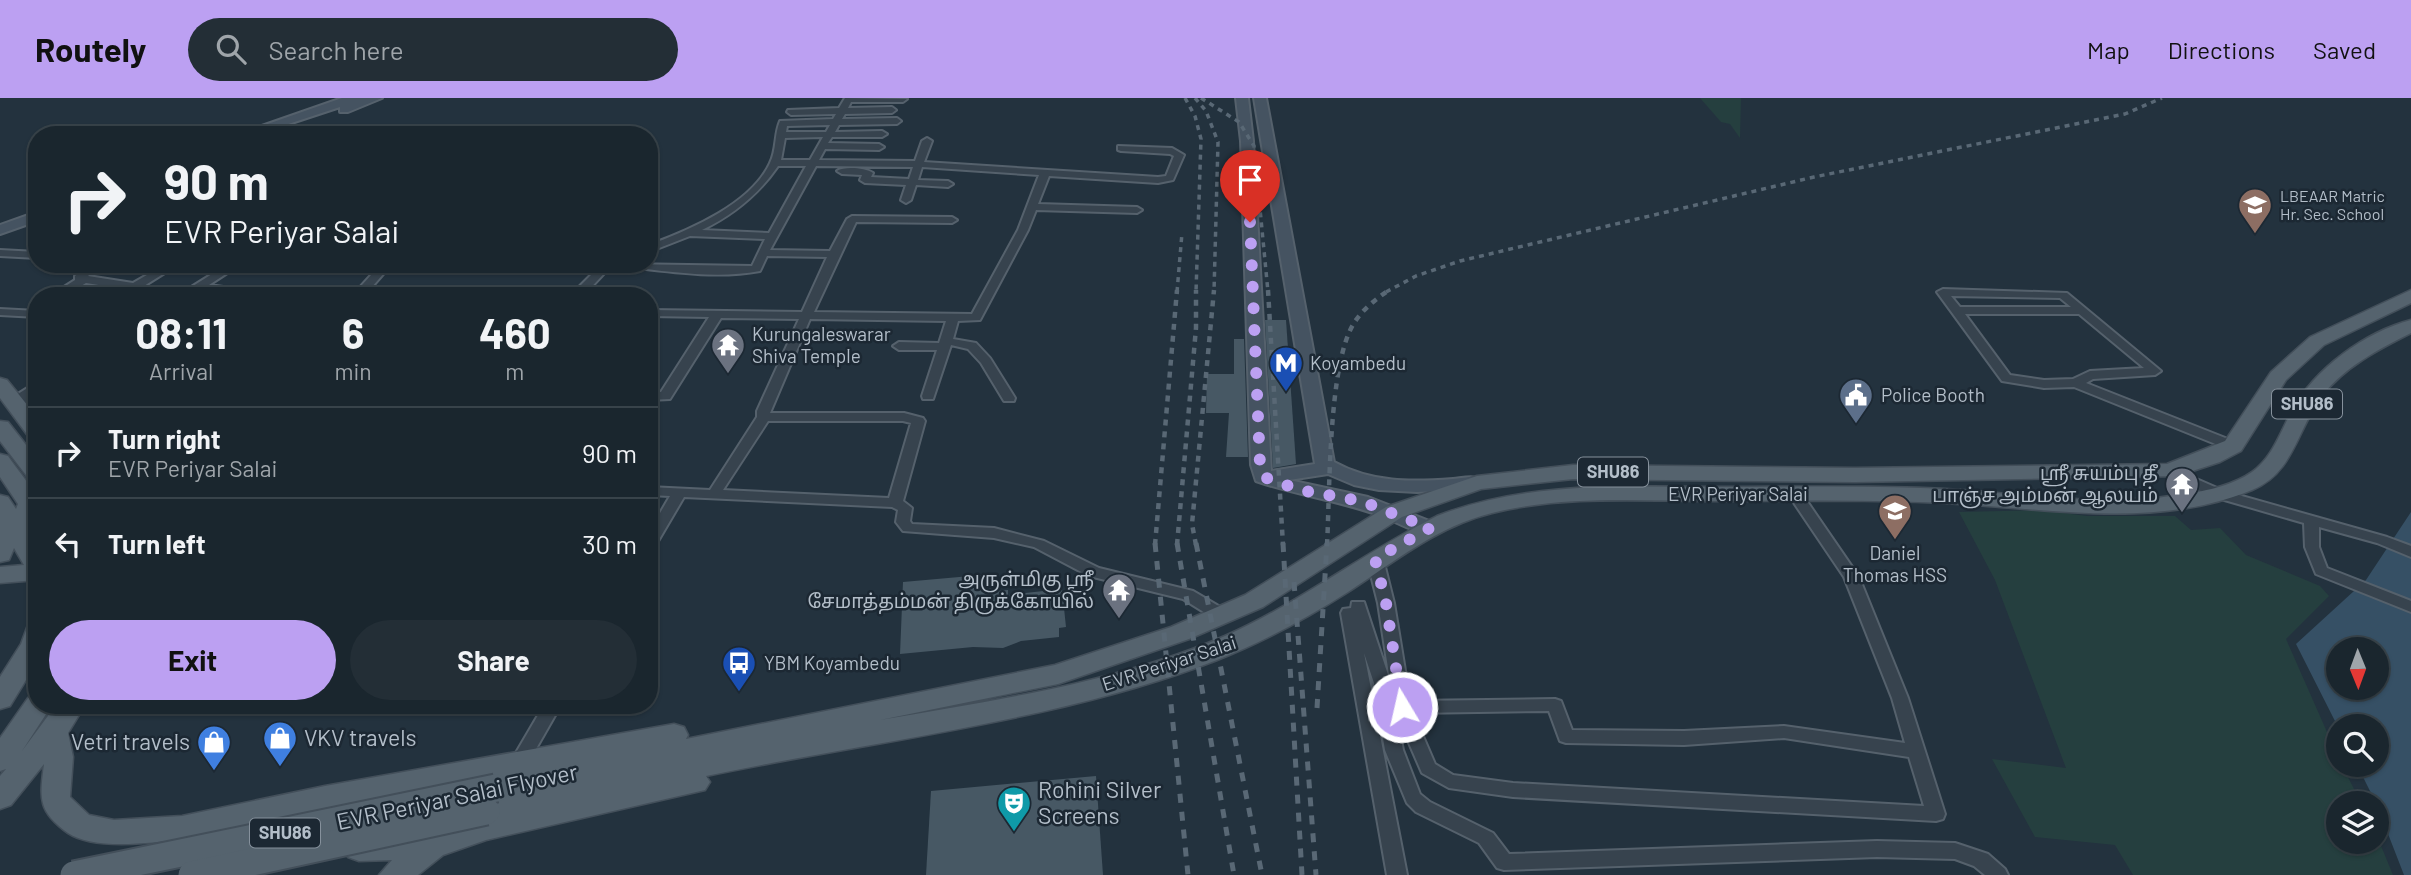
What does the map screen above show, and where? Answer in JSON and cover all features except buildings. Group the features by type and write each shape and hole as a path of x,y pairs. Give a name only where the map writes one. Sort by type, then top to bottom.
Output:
{"main road":[{"name":"SHU86","path":"2233,446 2277,376 2317,341 2411,296"},
{"name":"EVR Periyar Salai","path":"793,737 1002,709 1180,663 1227,647 1317,600 1375,559 1430,528 1491,505 1571,494 1796,494 1928,496 2126,509 2219,494 2252,483 2270,466 2288,446 2310,397 2336,372 2366,347 2411,326"},
{"path":"0,384 28,420"},
{"path":"0,427 28,463"},
{"name":"EVR Periyar Salai","path":"793,737 1058,674 1180,634 1254,601 1394,512 1477,483 1573,472 2169,471 2211,457 2233,446"},
{"path":"0,461 28,501"},
{"path":"2059,473 2078,504"},
{"path":"0,554 10,517 28,505"},
{"path":"10,517 28,552"},
{"path":"0,575 28,570"},
{"path":"0,699 28,655"},
{"path":"0,760 32,714"},
{"path":"0,797 54,732 65,714"},
{"path":"54,732 59,757 55,801 80,825 114,832 183,828 325,798 753,721 793,737 772,762 752,769 486,828 432,846 335,848 321,833 325,798"},
{"name":"EVR Periyar Salai Flyover","path":"74,875 793,737"},
{"name":"EVR Periyar Salai Flyover","path":"192,875 751,745"},
{"path":"395,875 432,846"}],"street":[{"path":"269,126 354,98"},
{"path":"294,126 376,98"},
{"path":"658,267 694,270 756,269 770,236 849,98 903,99"},
{"path":"1242,98 1247,141 1260,465 1266,478 1300,490 1361,501 1430,528"},
{"path":"1260,98 1325,465 1360,483 1398,488 1477,483"},
{"path":"791,112 892,110"},
{"path":"658,245 690,233 755,189 776,163 783,123 897,121"},
{"path":"779,135 882,134"},
{"path":"906,200 927,141"},
{"path":"822,146 879,147"},
{"path":"776,163 917,164 1044,175 1163,180 1170,178 1180,155 1172,151 1121,148"},
{"path":"811,165 868,173 865,180 948,184"},
{"path":"658,313 952,320 976,318 1023,230 1044,175"},
{"path":"1032,207 1137,210"},
{"path":"0,221 28,210"},
{"path":"713,494 764,417 763,411 804,317 852,219 951,220"},
{"path":"0,230 28,220"},
{"path":"19,223 28,224"},
{"path":"690,233 770,236"},
{"path":"0,253 28,255"},
{"path":"763,253 834,254"},
{"path":"85,273 79,278 135,287 159,273"},
{"path":"196,287 220,273"},
{"path":"366,287 379,273"},
{"path":"585,287 599,273"},
{"path":"71,287 84,279"},
{"path":"2076,383 2090,375 2155,371 2062,294 1943,292 2006,378 2044,384 2076,383 2233,446"},
{"path":"1956,310 2084,312"},
{"path":"0,312 28,311"},
{"path":"658,397 665,397 716,314"},
{"path":"928,396 952,320"},
{"path":"899,346 972,346 986,361 1009,398"},
{"path":"15,402 28,393"},
{"path":"15,402 28,403"},
{"path":"764,417 904,417 918,421 919,427 895,503"},
{"path":"1266,478 1330,468"},
{"path":"2169,471 2219,494 2382,540 2411,552"},
{"path":"658,492 895,503 905,508 903,522 908,528 994,533 1040,544 1094,572 1188,595 1221,615"},
{"path":"658,529 679,493"},
{"path":"1375,559 1386,603 1402,707 1428,768 1449,781 1513,790 1936,814 1900,698 1851,577 1796,494"},
{"path":"1361,501 1365,519 1363,533"},
{"path":"2311,519 2312,547 2321,572 2405,605"},
{"path":"1397,875 1354,609 1382,683 1394,750 1413,798 1423,807 1486,838 1504,862 1877,849 1955,850 1981,860 1998,875"},
{"path":"1402,707 1555,705 1566,736 1684,738 1784,732 1917,751"},
{"path":"519,763 548,714"}],"green space":[{"path":"1700,98 1741,98 1740,138 1730,124 1721,122"},
{"path":"2040,510 2087,516 2175,516 2191,530 2220,528 2246,555 2320,586 2329,596 2286,639 2326,730 2326,777 2348,777 2355,791 2326,791 2326,854 2384,854 2393,875 2133,875 2115,845 2035,837 1992,759 2066,768 1995,580 1959,512"}],"water":[{"path":"2411,512 2411,875 2404,875 2389,836 2389,791 2370,791 2363,777 2389,777 2389,714 2331,714 2296,644 2366,580"}],"railway":[{"path":"1185,98 1195,116 1201,139 1196,292"},
{"path":"1195,98 1206,111 1218,142 1214,292"},
{"path":"1201,98 1239,122 1254,146 1268,292"},
{"path":"1387,291 1416,276 1460,261 1814,177 2125,114 2162,98"},
{"path":"1177,292 1182,233"},
{"path":"1155,544 1177,290"},
{"path":"1196,545 1192,524 1214,290"},
{"path":"1268,290 1283,545"},
{"path":"1327,545 1332,430 1339,368 1345,342 1361,313 1387,291"},
{"path":"1177,544 1196,328 1196,292"},
{"path":"1196,543 1262,875"},
{"path":"1283,543 1302,875"},
{"path":"1317,708 1327,543"},
{"path":"1155,544 1188,875"},
{"path":"1177,544 1234,875"},
{"path":"1294,582 1316,875"}],"place":[{"name":"LBEAAR Matric Hr. Sec. School","path":"2255,235"},
{"name":"Kurungaleswarar Shiva Temple","path":"728,375"},
{"name":"Koyambedu","path":"1286,393"},
{"name":"Police Booth","path":"1856,425"},
{"name":"ஶ்ரீ சுயம்பு தீ பாஞ்ச அம்மன் ஆலயம்","path":"2182,514"},
{"name":"Daniel Thomas HSS","path":"1895,541"},
{"name":"அருள்மிகு ஸ்ரீ சேமாத்தம்மன் திருக்கோயில்","path":"1119,620"},
{"name":"YBM Koyambedu","path":"739,693"},
{"name":"VKV travels","path":"280,768"},
{"name":"Vetri travels","path":"214,772"},
{"name":"Rohini Silver Screens","path":"1014,833"}],"route":[{"path":"1250,222 1260,465 1264,477 1300,490 1361,501 1430,528 1375,559 1386,603 1402,707"}]}
